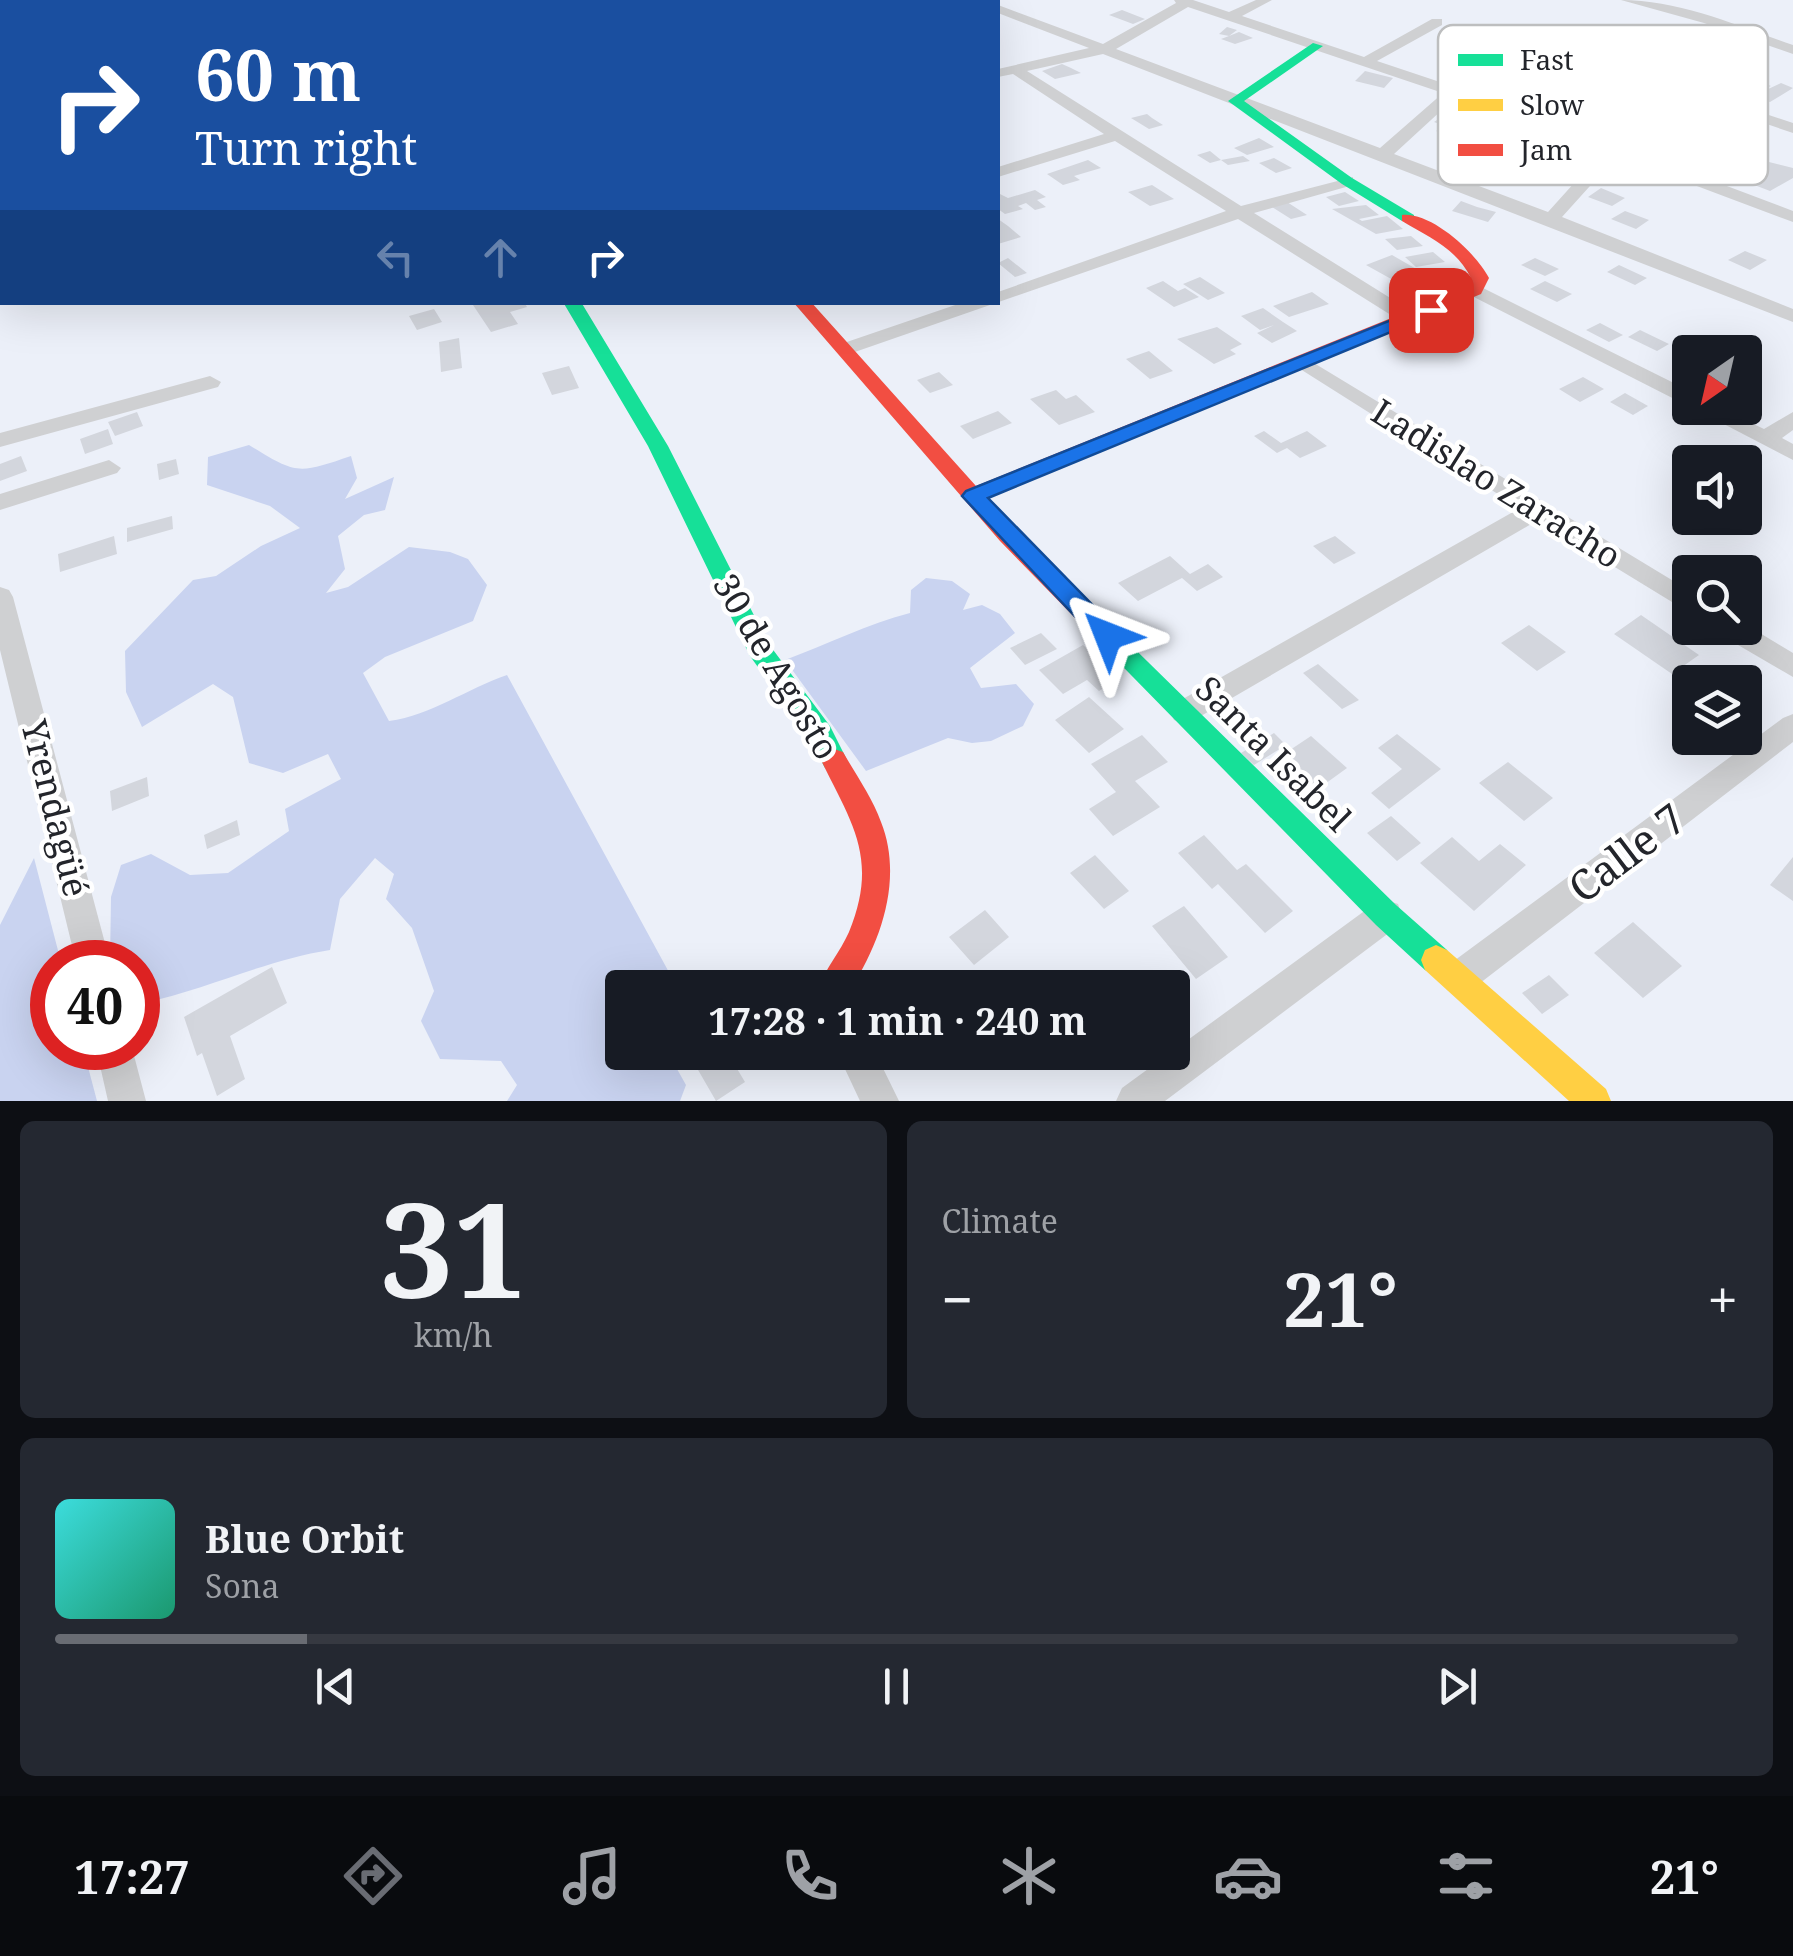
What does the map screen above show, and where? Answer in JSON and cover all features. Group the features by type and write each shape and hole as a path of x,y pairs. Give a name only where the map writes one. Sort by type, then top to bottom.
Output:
{"street":[{"path":"1230,17 1266,0"},
{"path":"1627,0 1668,5 1724,25"},
{"path":"1006,71 1104,48 1183,1 1438,87"},
{"path":"1000,8 1438,178"},
{"path":"1365,62 1436,22"},
{"path":"1768,41 1793,50"},
{"path":"1235,102 1317,46"},
{"path":"1006,71 1243,211 1409,318"},
{"path":"973,496 1476,290 1480,278 1474,263 1458,248 1347,181 1235,102"},
{"path":"1380,157 1438,106"},
{"path":"1768,120 1793,128"},
{"path":"1000,171 1115,136"},
{"path":"1308,154 1348,145"},
{"path":"1000,297 1243,211 1347,181"},
{"path":"1457,185 1793,316"},
{"path":"1551,219 1582,185"},
{"path":"1709,185 1793,217"},
{"path":"1476,290 1672,391"},
{"name":"30 de Agosto","path":"574,305 658,446 739,614 821,734 872,834 876,898 856,956 846,970"},
{"name":"Santa Isabel","path":"804,305 1008,536 1386,915 1594,1101"},
{"path":"845,349 976,305"},
{"name":"Ladislao Zaracho","path":"1304,363 1672,592"},
{"path":"0,440 210,382"},
{"path":"1766,439 1793,419"},
{"path":"1738,425 1793,453"},
{"path":"0,502 109,468"},
{"path":"1184,712 1538,509"},
{"name":"Yrendagüé","path":"0,597 8,652 88,940"},
{"path":"1758,645 1793,666"},
{"name":"Calle 7","path":"1459,978 1793,726"},
{"path":"1135,1101 1386,915"},
{"path":"119,1070 127,1101"},
{"path":"864,1070 880,1101"}],"shaded area":[{"path":"249,445 278,462 298,468 351,456 357,478 345,499 394,477 385,510 364,515 338,536 345,569 326,593 348,587 409,547 450,552 468,559 487,585 473,621 385,657 363,673 389,721 434,708 507,675 668,970 605,970 605,1070 678,1070 686,1085 680,1101 507,1101 517,1085 501,1061 440,1059 421,1021 434,991 412,928 386,899 394,874 375,858 340,899 330,950 160,999 160,940 110,940 111,897 121,865 151,854 190,875 228,873 289,831 285,809 341,779 328,754 283,773 249,763 233,697 213,684 142,727 126,692 125,651 193,580 216,576 261,546 300,528 270,506 207,485 208,457"},
{"path":"926,578 952,581 970,594 963,610 982,605 1000,614 1015,633 970,668 981,688 1016,684 1034,704 1023,726 991,741 972,743 948,738 866,771 785,660 910,613 911,590"},
{"path":"34,858 55,940 30,940 30,1070 89,1070 97,1101 0,1101 0,925"}],"building":[{"path":"1122,10 1145,19 1133,24 1109,15"},
{"path":"1227,27 1237,30 1229,36 1219,34"},
{"path":"1239,32 1253,38 1235,44 1221,39"},
{"path":"1062,64 1081,73 1055,79 1042,71"},
{"path":"1365,71 1393,78 1384,88 1355,81"},
{"path":"1781,83 1793,88 1770,102 1768,89"},
{"path":"1147,114 1163,125 1149,129 1131,118"},
{"path":"1259,138 1274,147 1247,155 1234,148"},
{"path":"1210,151 1221,160 1210,163 1197,155"},
{"path":"1243,156 1250,161 1228,165 1221,160"},
{"path":"1274,158 1292,168 1276,173 1259,163"},
{"path":"1088,160 1101,168 1074,176 1080,180 1063,185 1047,174"},
{"path":"1768,162 1793,168 1793,178 1770,191 1754,185 1768,185"},
{"path":"1152,185 1174,199 1150,206 1128,192"},
{"path":"1601,188 1625,198 1612,206 1588,197"},
{"path":"1035,190 1046,197 1037,200 1046,207 1035,210 1026,203 1018,206 1023,209 1005,214 1000,210 1000,194 1008,198"},
{"path":"1345,192 1359,201 1339,206 1326,197"},
{"path":"1461,201 1496,212 1488,222 1452,211"},
{"path":"1287,202 1307,215 1291,219 1272,207"},
{"path":"1366,205 1379,215 1359,219 1362,221 1387,216 1403,229 1376,234 1332,209"},
{"path":"1625,211 1649,220 1636,229 1611,219"},
{"path":"1000,220 1008,226 1021,237 1000,243"},
{"path":"1411,236 1423,246 1397,250 1385,239"},
{"path":"1745,251 1767,260 1750,270 1728,260"},
{"path":"1433,252 1445,262 1416,267 1405,257"},
{"path":"1392,255 1418,270 1393,280 1366,265"},
{"path":"1008,258 1027,273 1015,277 1000,262"},
{"path":"1535,258 1559,269 1545,276 1521,265"},
{"path":"1619,265 1647,278 1635,285 1607,272"},
{"path":"1200,277 1225,293 1208,300 1183,284"},
{"path":"1163,281 1178,291 1185,288 1199,297 1174,307 1146,288"},
{"path":"1545,281 1572,294 1557,302 1530,289"},
{"path":"1312,292 1329,304 1289,317 1273,306"},
{"path":"473,305 526,305 510,312 518,324 491,332"},
{"path":"1263,308 1297,331 1272,343 1257,333 1274,325 1260,330 1241,316"},
{"path":"434,309 442,322 417,330 409,316"},
{"path":"1600,323 1623,335 1609,342 1586,330"},
{"path":"1217,327 1242,344 1230,350 1236,354 1214,364 1177,339"},
{"path":"1640,330 1669,344 1657,351 1628,337"},
{"path":"459,338 462,368 441,372 439,342"},
{"path":"1149,351 1173,371 1150,379 1126,359"},
{"path":"569,366 579,388 552,395 542,373"},
{"path":"939,372 953,385 930,393 917,380"},
{"path":"1583,377 1604,389 1580,402 1559,389"},
{"path":"1056,390 1066,399 1076,395 1095,412 1059,425 1030,399"},
{"path":"1625,393 1648,406 1633,415 1610,402"},
{"path":"998,411 1012,423 973,439 960,426"},
{"path":"137,412 143,426 115,436 108,422"},
{"path":"108,429 113,444 85,454 80,439"},
{"path":"1264,431 1281,443 1307,431 1327,446 1300,458 1287,448 1277,453 1254,436"},
{"path":"21,456 27,471 0,481 0,464"},
{"path":"176,459 179,474 159,480 157,464"},
{"path":"172,516 173,529 127,542 127,528"},
{"path":"114,536 117,554 60,572 58,554"},
{"path":"1335,536 1356,553 1334,564 1313,546"},
{"path":"1170,556 1190,574 1208,564 1223,577 1197,591 1182,578 1138,601 1118,583"},
{"path":"1641,615 1672,636 1672,645 1684,645 1699,655 1685,665 1672,665 1672,674 1614,634"},
{"path":"1529,625 1566,652 1537,671 1501,643"},
{"path":"1041,633 1057,649 1025,665 1010,648"},
{"path":"1083,645 1119,679 1099,691 1087,680 1063,694 1039,670"},
{"path":"1318,664 1359,700 1342,709 1303,673"},
{"path":"1089,697 1124,729 1089,753 1055,720"},
{"path":"1274,733 1286,745 1254,765 1241,753"},
{"path":"1397,734 1441,769 1389,809 1371,793 1402,769 1378,748"},
{"path":"1142,735 1168,762 1135,781 1160,807 1113,836 1089,809 1116,792 1091,764"},
{"path":"1311,736 1347,768 1318,789 1281,756"},
{"path":"1508,762 1553,798 1524,821 1479,783"},
{"path":"147,777 149,796 112,811 110,791"},
{"path":"1391,816 1421,843 1397,861 1367,833"},
{"path":"237,820 240,835 207,849 204,835"},
{"path":"1204,835 1237,870 1246,864 1293,911 1265,933 1218,884 1212,889 1178,853"},
{"path":"1452,837 1479,861 1500,844 1526,865 1474,911 1420,863"},
{"path":"1095,855 1129,891 1104,909 1070,873"},
{"path":"1793,857 1793,901 1770,885"},
{"path":"1184,906 1228,957 1196,979 1152,926"},
{"path":"985,910 1009,937 974,965 949,937"},
{"path":"1633,922 1682,966 1643,998 1594,953"},
{"path":"272,967 287,1003 230,1036 245,1079 217,1096 202,1053 197,1056 184,1017"},
{"path":"1549,975 1569,995 1542,1014 1522,993"},
{"path":"698,1070 738,1070 745,1082 716,1101"}],"traffic: fast":[{"path":"1317,46 1235,101 1347,181 1408,218"},
{"path":"574,305 658,446 759,649 821,734 834,760"},
{"path":"1090,619 1386,915 1436,960"}],"traffic: slow":[{"path":"1436,960 1594,1101"}],"traffic: jam":[{"path":"973,496 1475,290 1480,278 1467,258 1450,242 1408,218"},
{"path":"804,305 1008,536 1090,619"},
{"path":"834,760 861,807 875,857 869,916 845,970"}],"route":[{"path":"1108,636 973,496 1431,310"}]}
